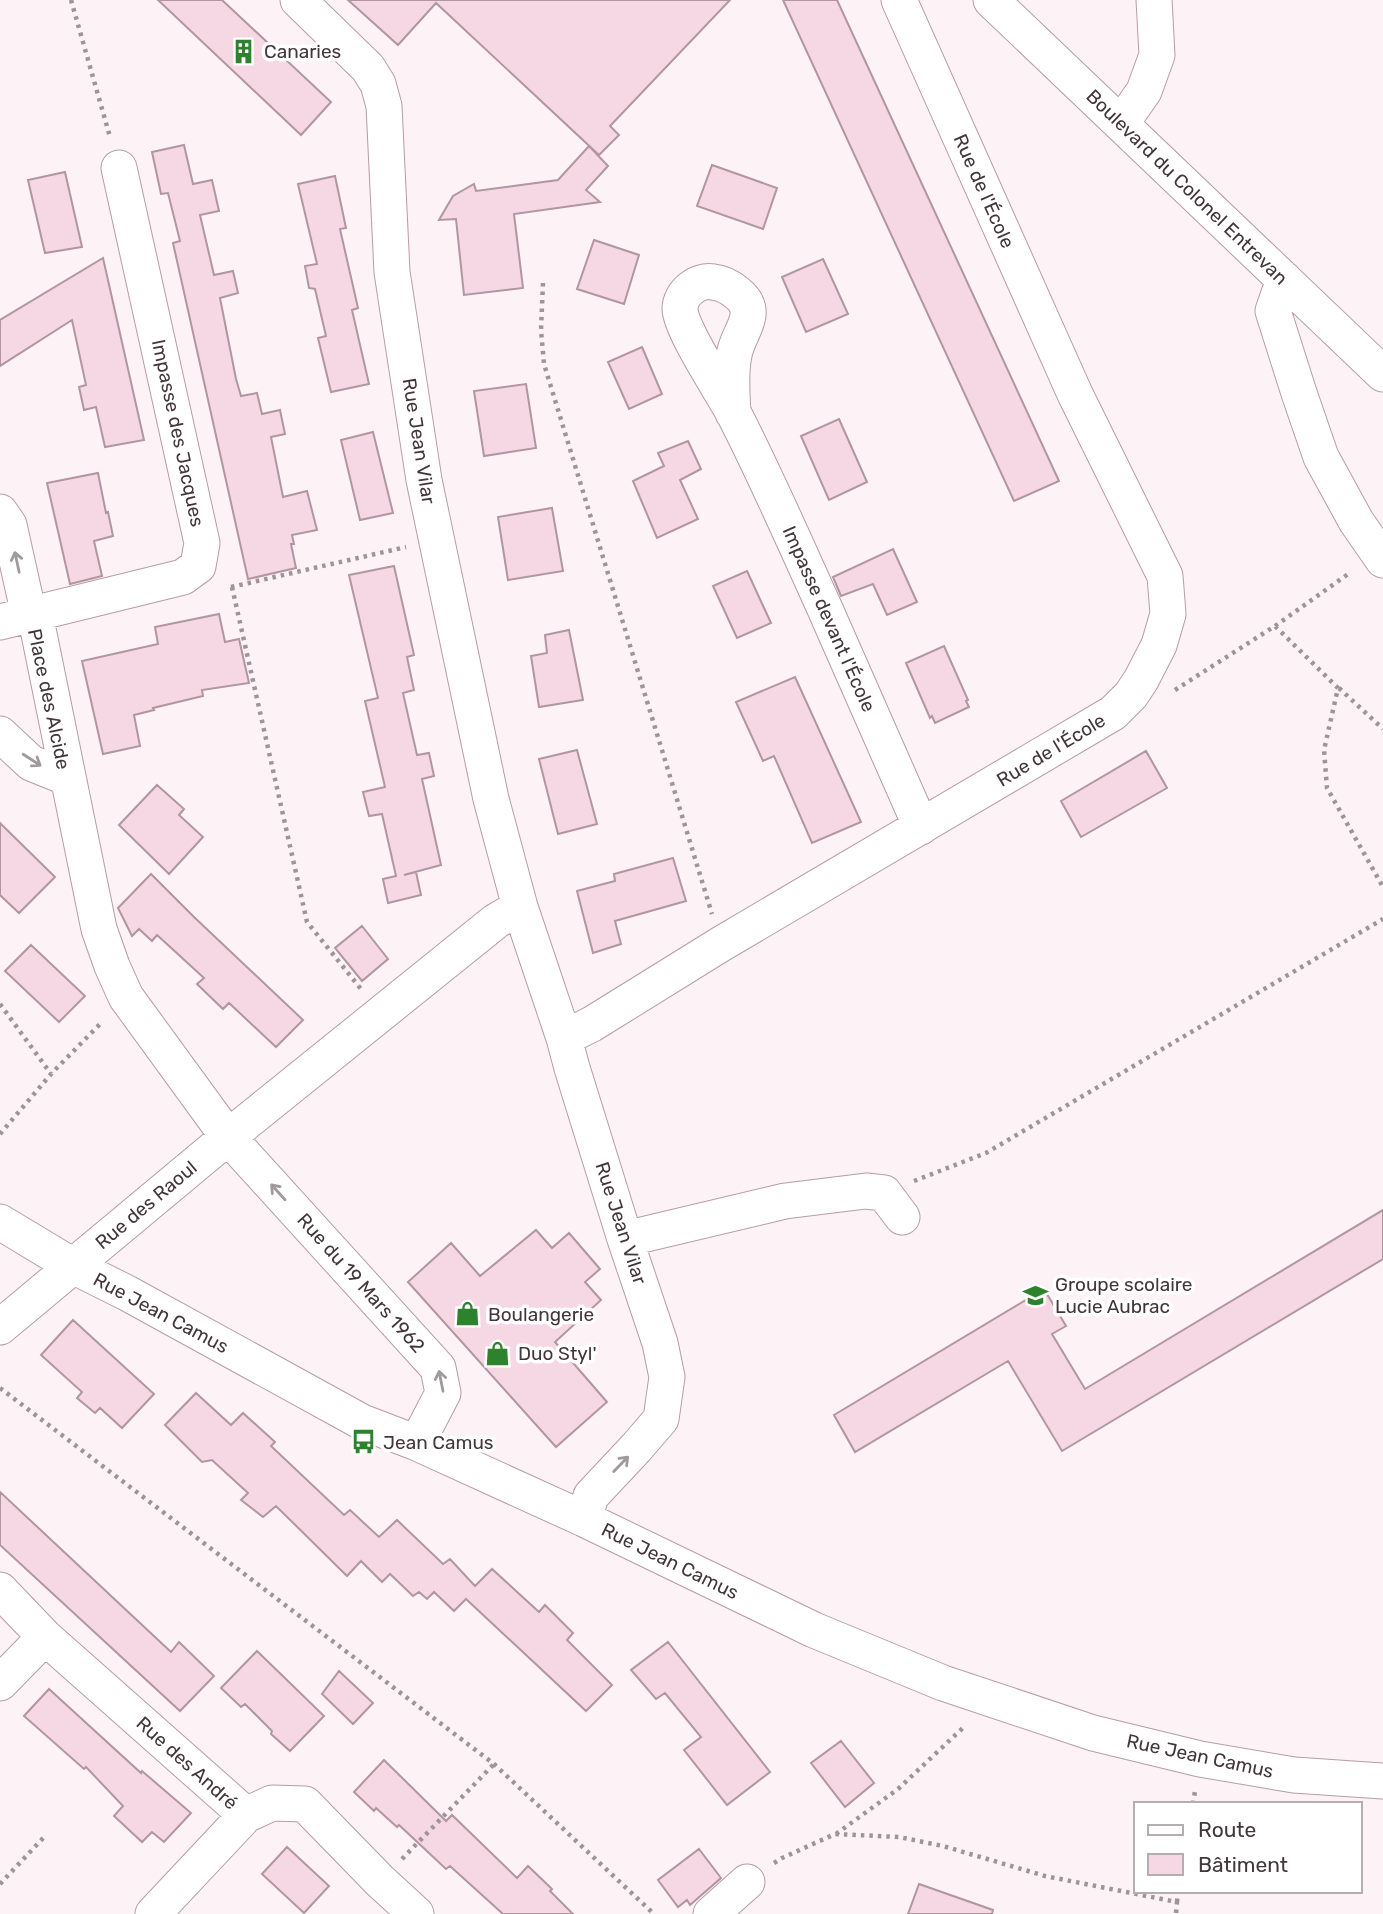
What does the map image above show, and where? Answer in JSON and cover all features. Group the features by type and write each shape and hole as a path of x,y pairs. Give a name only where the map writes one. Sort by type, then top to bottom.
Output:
{"street":[{"name":"Rue Jean Vilar","path":"298,0 368,68 378,84 384,106 392,272 424,481 491,799 520,907 660,1343 667,1377 661,1419 591,1496 583,1519"},
{"name":"Rue de l'École","path":"564,1038 592,1024 721,944 1113,713 1141,680 1159,645 1168,614 1165,576 1075,394 899,0"},
{"name":"Boulevard du Colonel Entrevan","path":"991,0 1383,374"},
{"path":"1121,124 1144,91 1157,55 1154,0"},
{"name":"Impasse des Jacques","path":"119,168 202,543 198,565"},
{"path":"1284,279 1273,311 1298,393 1321,457 1356,521 1380,557"},
{"name":"Impasse devant l'École","path":"733,413 794,540 921,827"},
{"name":"Place des Alcide","path":"0,512 9,524 14,618 38,629 68,778"},
{"path":"14,618 183,578 198,565"},
{"name":"Place des Alcide","path":"0,734 31,762 68,778"},
{"name":"Rue du 19 Mars 1962","path":"68,778 99,929 126,997 228,1137 438,1368 443,1394 417,1443"},
{"path":"228,1137 496,921 520,907"},
{"name":"Rue des Raoul","path":"0,1327 228,1137"},
{"path":"625,1239 785,1201 866,1191 893,1205"},
{"name":"Rue Jean Camus","path":"0,1222 73,1266 362,1422 417,1443 583,1519 814,1630 943,1683 1093,1733 1200,1759 1294,1774 1383,1781"},
{"name":"Rue des André","path":"0,1590 45,1637 246,1815 272,1803 304,1804 416,1914"},
{"path":"0,1683 45,1637"},
{"path":"153,1914 246,1815"},
{"path":"711,1914 747,1882"}],"path":[{"path":"71,0 119,168"},
{"path":"543,284 541,330 544,364 721,944"},
{"path":"232,587 436,540"},
{"path":"1167,695 1380,557"},
{"path":"198,565 232,587 307,922 381,1013"},
{"path":"1275,626 1383,729"},
{"path":"1338,688 1324,750 1327,788 1383,887"},
{"path":"893,1205 1383,919"},
{"path":"0,1134 51,1074 126,997"},
{"path":"0,1004 51,1074"},
{"path":"0,1388 494,1764 654,1914"},
{"path":"747,1882 782,1858 835,1834 898,1789 992,1700"},
{"path":"380,1881 494,1764"},
{"path":"835,1834 899,1837 932,1843 1045,1876 1177,1902"},
{"path":"0,1884 46,1835"},
{"path":"1176,1914 1178,1893"}],"building":[{"name":"Canaries","path":"158,0 222,0 331,102 301,135"},
{"path":"348,0 730,0 610,126 619,135 599,155 436,3 398,45"},
{"path":"783,0 837,0 1059,481 1014,501"},
{"path":"184,145 193,184 212,180 219,211 200,215 214,275 233,271 238,293 220,298 241,396 257,393 262,414 280,410 285,434 271,437 283,497 307,491 317,530 292,535 296,568 248,579 173,243 180,241 168,193 161,194 152,152"},
{"path":"589,146 608,166 586,190 600,202 514,214 523,288 464,295 456,219 439,220 453,196 474,184 476,191 558,180"},
{"path":"712,165 777,188 763,229 697,206"},
{"path":"65,172 82,247 45,253 28,180"},
{"path":"335,176 346,228 340,229 358,308 352,310 369,384 331,392 318,338 326,336 315,289 309,288 305,266 317,264 298,184"},
{"path":"594,240 639,255 624,304 577,289"},
{"path":"103,258 144,440 105,447 96,407 84,410 79,387 86,385 72,320 0,366 0,320"},
{"path":"823,259 848,314 806,332 782,277"},
{"path":"642,347 662,394 629,409 608,362"},
{"path":"526,384 536,448 484,456 474,391"},
{"path":"839,419 867,482 829,500 801,436"},
{"path":"373,432 393,513 360,520 341,440"},
{"path":"688,441 701,469 680,480 698,519 657,538 633,481 664,466 658,453"},
{"path":"98,473 113,536 94,541 102,576 70,584 47,483"},
{"path":"552,508 563,571 508,580 498,517"},
{"path":"893,549 917,602 887,615 873,584 841,596 833,577"},
{"path":"394,566 414,655 407,657 414,690 403,693 417,755 429,753 434,776 422,779 441,865 404,875 416,872 421,895 388,903 383,879 396,876 382,814 369,816 363,792 385,787 365,701 378,698 349,575"},
{"path":"747,571 771,623 737,638 713,586"},
{"path":"219,614 225,642 239,639 249,683 202,690 203,696 134,715 140,746 103,754 82,661 158,644 155,627"},
{"path":"569,630 583,700 539,707 531,656 547,653 545,635"},
{"path":"944,646 969,707 935,723 932,716 930,718 906,663"},
{"path":"795,677 861,822 812,843 774,756 763,761 736,702"},
{"path":"577,750 597,824 558,834 539,759"},
{"path":"1146,751 1167,788 1081,837 1061,801"},
{"path":"157,785 184,809 179,815 203,837 169,874 119,825"},
{"path":"0,823 55,877 19,913 0,895"},
{"path":"673,858 686,901 615,921 621,944 593,953 577,891 615,881 614,874"},
{"path":"151,874 303,1020 276,1047 229,1003 223,1009 197,984 204,978 157,935 152,941 139,929 132,936 118,908"},
{"path":"362,926 388,959 362,981 335,948"},
{"path":"31,945 85,996 59,1022 5,971"},
{"path":"1383,1210 1383,1259 1062,1451 1008,1361 855,1452 834,1415 1044,1289 1066,1326 1052,1334 1085,1389"},
{"path":"536,1230 552,1248 569,1233 600,1269 585,1282 601,1300 555,1342 607,1402 556,1447 408,1282 451,1243 480,1276"},
{"path":"73,1320 154,1394 122,1428 100,1408 95,1413 77,1398 82,1392 41,1355"},
{"path":"196,1393 231,1425 243,1413 275,1442 271,1446 344,1515 350,1510 379,1537 397,1520 443,1564 450,1559 475,1586 492,1569 539,1612 545,1605 573,1633 567,1640 612,1685 586,1711 466,1599 454,1611 434,1592 427,1599 419,1592 413,1596 390,1574 382,1582 361,1561 347,1576 276,1506 263,1517 241,1500 248,1493 212,1460 202,1462 165,1425"},
{"path":"0,1492 171,1652 179,1642 214,1676 180,1711 0,1545"},
{"path":"668,1642 770,1772 727,1805 684,1750 701,1737 665,1693 656,1699 631,1670"},
{"path":"257,1651 324,1716 290,1751 245,1704 241,1707 221,1688"},
{"path":"339,1671 373,1703 353,1724 322,1694"},
{"path":"49,1689 141,1773 142,1771 191,1813 164,1842 152,1832 142,1842 114,1816 123,1806 86,1767 84,1769 24,1716"},
{"path":"841,1741 874,1783 845,1807 811,1763"},
{"path":"384,1760 446,1821 452,1815 517,1878 528,1866 573,1914 503,1914 450,1866 446,1869 399,1825 397,1827 376,1808 374,1811 354,1792"},
{"path":"287,1847 329,1886 304,1913 262,1874"},
{"path":"699,1849 721,1878 690,1905 687,1900 678,1907 658,1880"},
{"path":"919,1884 993,1910 992,1914 908,1914"}],"place":[{"name":"Canaries","path":"244,51"},
{"name":"Groupe scolaire Lucie Aubrac","path":"1035,1295"},
{"name":"Boulangerie","path":"468,1314"},
{"name":"Duo Styl'","path":"498,1353"},
{"name":"Jean Camus","path":"363,1442"}]}
